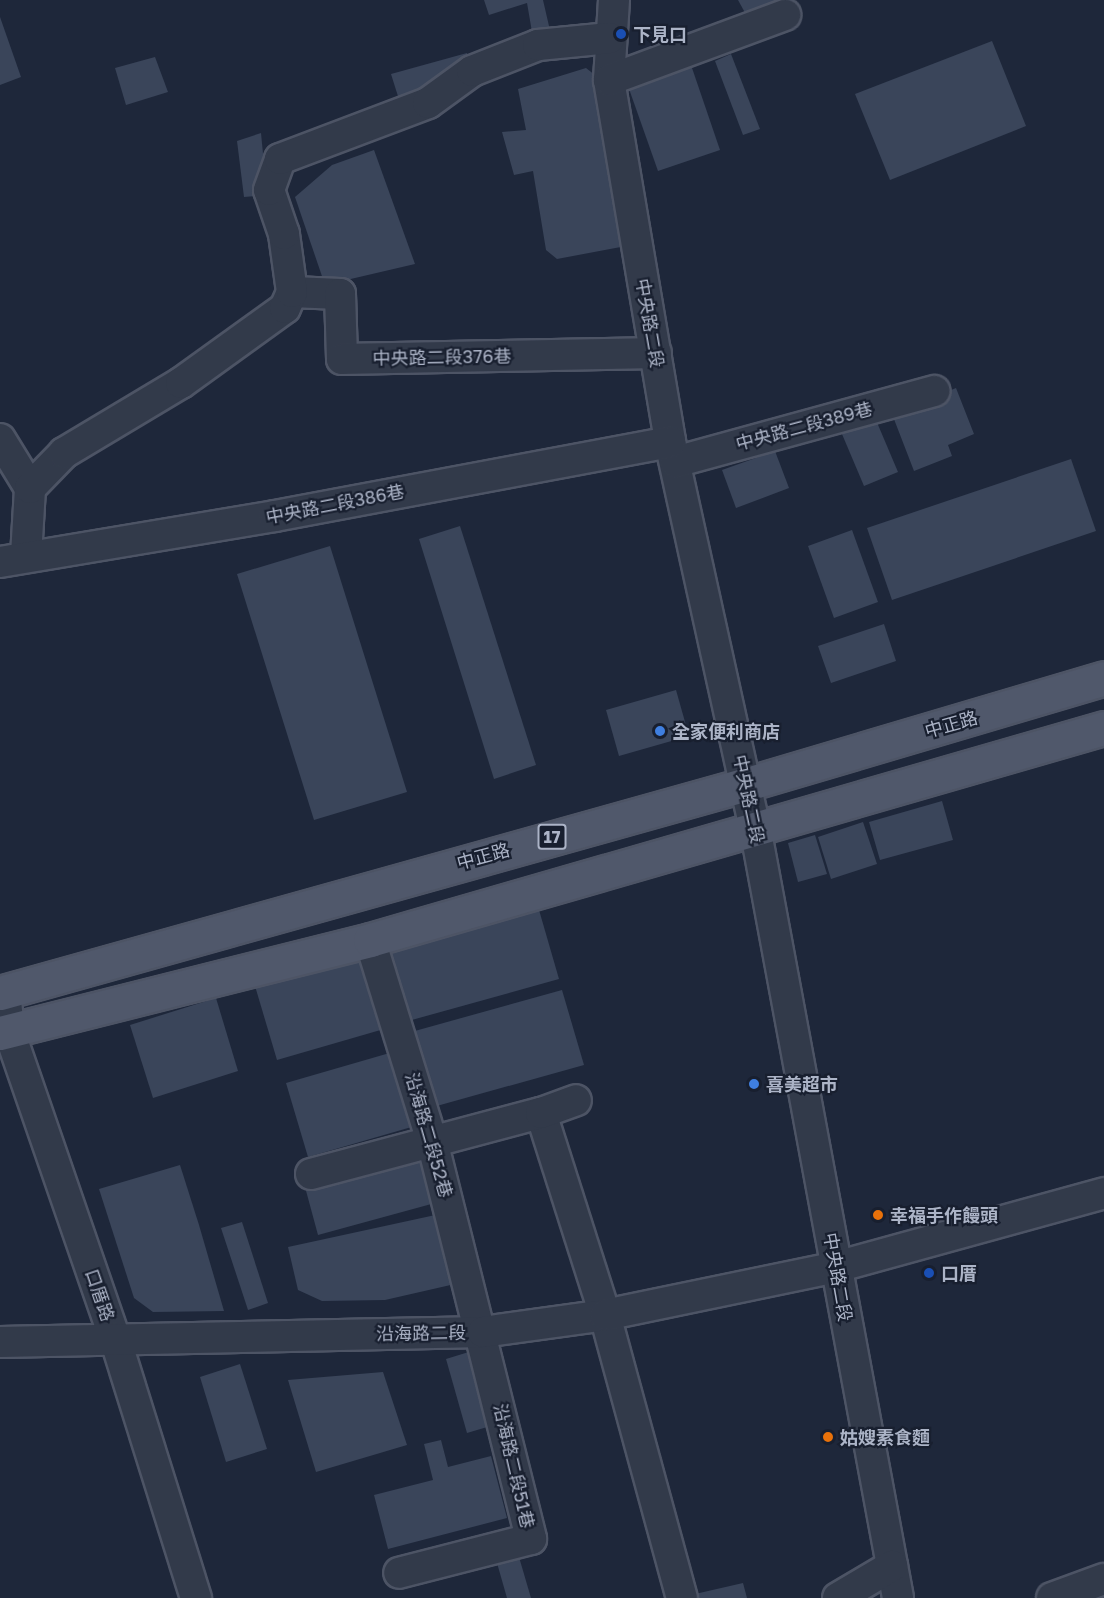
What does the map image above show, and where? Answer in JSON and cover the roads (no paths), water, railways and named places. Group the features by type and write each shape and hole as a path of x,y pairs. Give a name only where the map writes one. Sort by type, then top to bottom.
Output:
{"main road":[{"name":"中正路","path":"2,992 747,784 1104,678"},
{"path":"5,1032 370,940 755,826 1104,728"}],"street":[{"name":"中央路二段","path":"614,0 609,80 672,452 747,784 898,1598"},
{"path":"609,80 785,15"},
{"path":"13,559 30,488 64,453 181,383 285,308 292,292 284,234 269,190 280,159 428,103 472,71 538,45 610,38"},
{"name":"中央路二段376巷","path":"292,292 340,294 342,359 656,353"},
{"name":"中央路二段389巷","path":"672,452 934,391"},
{"path":"0,439 30,488"},
{"name":"中央路二段386巷","path":"13,559 672,452"},
{"name":"沿海路二段52巷","path":"370,940 432,1141 483,1332"},
{"name":"口厝路","path":"2,992 5,1032 115,1338 196,1598"},
{"path":"310,1174 541,1113 576,1100"},
{"path":"541,1113 604,1315 682,1598"},
{"name":"沿海路二段","path":"0,1341 483,1332 604,1315 836,1267 1104,1193"},
{"name":"沿海路二段51巷","path":"399,1573 531,1539 483,1332"},
{"path":"838,1598 892,1566"},
{"path":"1052,1598 1104,1579"}],"place":[{"name":"下見口","path":"621,34"},
{"name":"全家便利商店","path":"660,731"},
{"name":"喜美超市","path":"754,1084"},
{"name":"幸福手作饅頭","path":"878,1215"},
{"name":"口厝","path":"929,1273"},
{"name":"姑嫂素食麵","path":"828,1437"}]}
